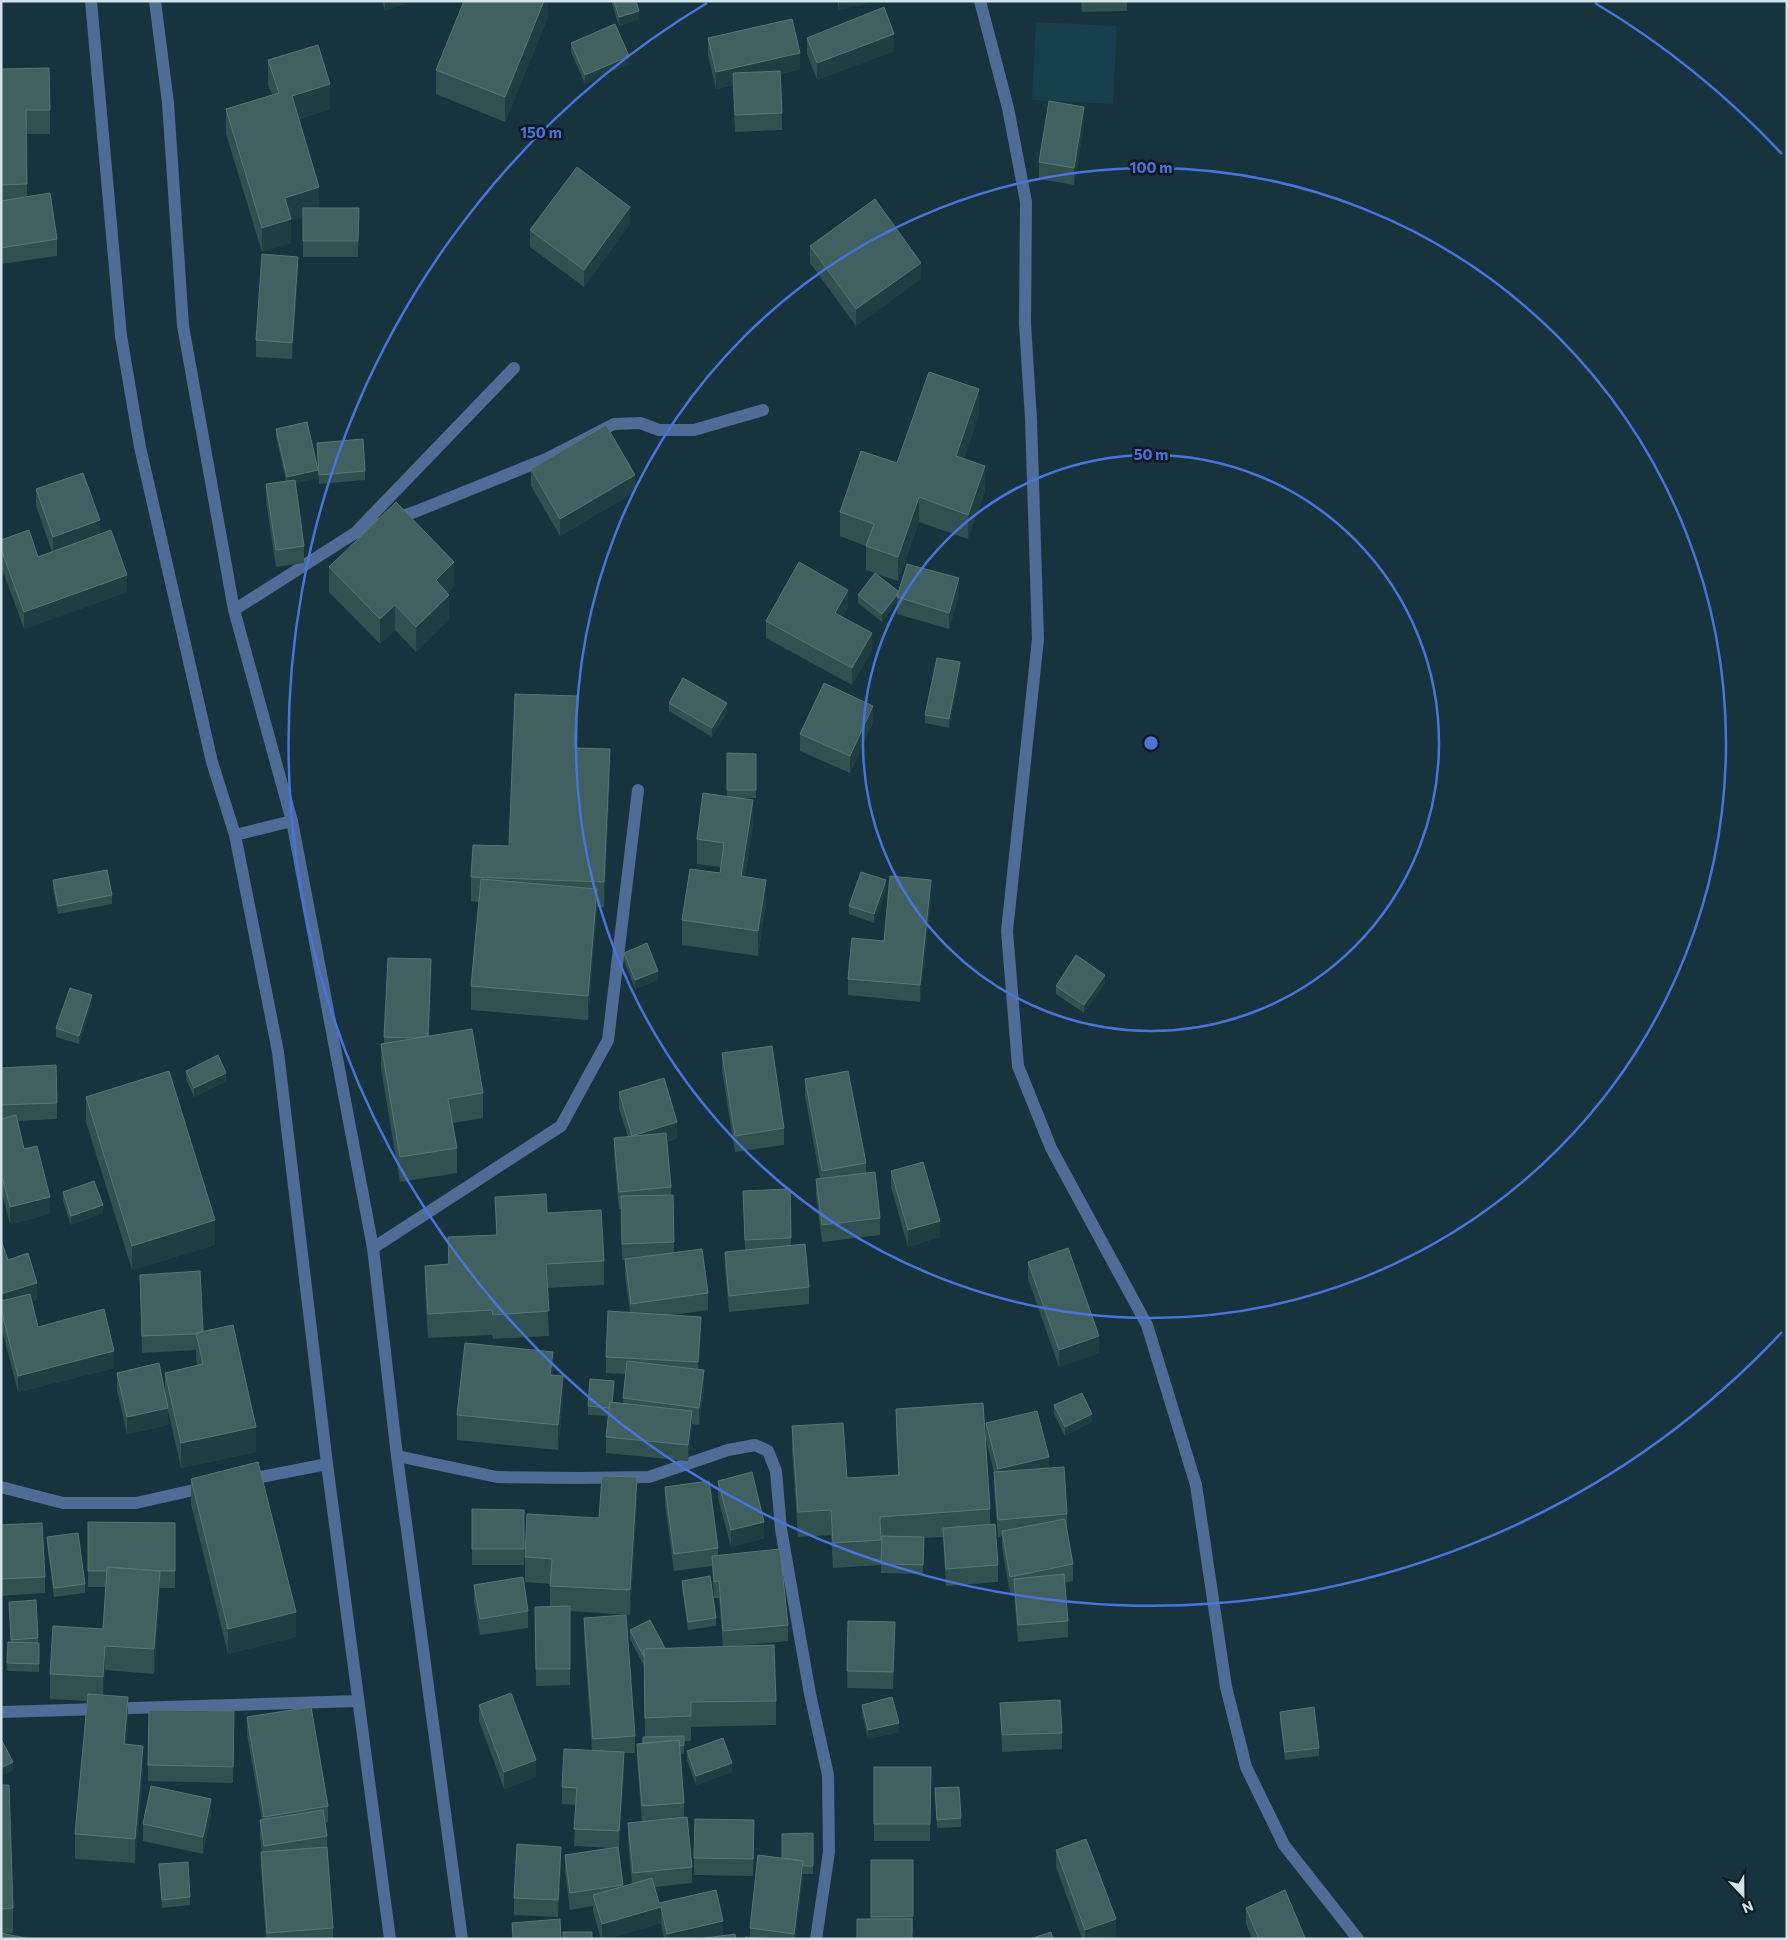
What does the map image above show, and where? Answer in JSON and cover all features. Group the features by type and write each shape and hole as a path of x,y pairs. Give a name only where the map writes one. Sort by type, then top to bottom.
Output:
{"street":[{"path":"91,1 121,336 140,446 212,762 235,835 278,1052 327,1464 390,1939"},
{"path":"155,1 168,103 183,326 234,610 292,821 373,1248 397,1456 462,1939"},
{"path":"980,1 1008,108 1026,202 1025,324 1031,419 1038,639 1007,930 1018,1066 1051,1148 1147,1325 1196,1485 1226,1687 1246,1767 1284,1845 1358,1939"},
{"path":"355,533 514,368"},
{"path":"234,610 355,533 417,511 546,459 614,424 640,424 659,430 694,430 763,410"},
{"path":"373,1248 561,1126 608,1040 638,790"},
{"path":"235,835 292,821"},
{"path":"397,1456 497,1477 577,1478 649,1477 728,1450 755,1445 768,1451 776,1471 781,1529 810,1694 828,1776 830,1852 816,1939"},
{"path":"234,1482 327,1464"},
{"path":"1,1487 63,1503 136,1503 215,1486"},
{"path":"1,1712 358,1700"}],"shaded area":[{"path":"1036,22 1117,26 1113,104 1032,100"}],"building":[{"path":"464,1 544,1 505,97 436,70"},
{"path":"614,1 636,1 639,11 619,17"},
{"path":"884,7 894,34 817,63 807,38"},
{"path":"792,19 800,53 716,72 708,38"},
{"path":"615,24 629,56 585,75 571,43"},
{"path":"318,45 330,84 292,96 319,187 285,198 291,219 262,228 226,109 279,93 268,60"},
{"path":"49,68 50,110 26,110 27,184 1,185 1,69"},
{"path":"780,71 782,113 735,115 733,73"},
{"path":"1049,101 1084,107 1074,168 1039,162"},
{"path":"577,167 630,207 584,270 530,230"},
{"path":"50,193 57,239 1,248 1,201"},
{"path":"875,199 921,263 856,309 810,246"},
{"path":"303,208 359,208 358,241 303,241"},
{"path":"262,254 298,257 292,343 256,340"},
{"path":"929,372 979,389 956,456 985,466 968,515 919,497 898,557 866,546 874,524 840,512 861,451 897,463"},
{"path":"307,422 318,470 287,477 276,429"},
{"path":"606,425 635,475 560,519 531,469"},
{"path":"363,439 365,471 319,475 317,443"},
{"path":"83,473 100,520 53,537 36,489"},
{"path":"295,480 304,546 276,550 266,484"},
{"path":"396,502 454,562 436,580 449,595 416,627 395,605 380,619 329,567"},
{"path":"29,530 38,557 111,530 127,575 24,612 1,549 1,540"},
{"path":"799,562 848,590 835,613 872,633 852,668 766,621"},
{"path":"907,564 959,578 949,613 897,597"},
{"path":"875,573 899,592 882,614 858,595"},
{"path":"937,658 960,662 949,719 925,715"},
{"path":"683,678 727,703 712,728 669,703"},
{"path":"824,683 873,706 850,756 800,734"},
{"path":"515,694 577,696 574,748 610,749 604,882 471,877 473,845 509,846"},
{"path":"727,753 756,754 756,790 727,790"},
{"path":"703,793 753,800 741,876 766,880 758,931 682,920 690,869 720,873 724,843 697,839"},
{"path":"107,870 112,895 58,906 53,880"},
{"path":"861,872 886,880 874,914 849,906"},
{"path":"890,876 931,880 920,985 848,979 852,938 884,941"},
{"path":"481,879 597,889 588,996 471,986"},
{"path":"647,943 658,971 635,980 624,953"},
{"path":"1076,955 1105,975 1084,1005 1056,986"},
{"path":"388,958 431,959 428,1036 416,1038 384,1037"},
{"path":"70,988 92,995 79,1036 56,1028"},
{"path":"472,1029 483,1093 448,1099 457,1148 400,1157 381,1044"},
{"path":"772,1046 784,1128 735,1136 722,1053"},
{"path":"218,1055 226,1073 194,1088 186,1071"},
{"path":"56,1065 57,1103 1,1105 1,1068"},
{"path":"169,1071 215,1220 132,1246 86,1097"},
{"path":"848,1071 866,1163 822,1171 805,1079"},
{"path":"664,1078 677,1122 632,1136 619,1092"},
{"path":"16,1115 24,1149 37,1146 50,1197 10,1207 1,1177 1,1119"},
{"path":"666,1133 671,1187 619,1192 614,1138"},
{"path":"923,1162 940,1221 908,1230 891,1171"},
{"path":"875,1172 880,1218 822,1225 816,1179"},
{"path":"94,1181 103,1205 71,1216 63,1192"},
{"path":"790,1189 791,1238 745,1240 743,1191"},
{"path":"546,1194 547,1213 601,1210 604,1261 546,1264 549,1311 493,1315 492,1310 428,1314 425,1266 449,1264 448,1237 497,1235 495,1197"},
{"path":"673,1195 674,1242 622,1244 621,1196"},
{"path":"1,1240 8,1260 28,1253 37,1283 1,1294"},
{"path":"805,1244 809,1287 729,1296 725,1252"},
{"path":"1068,1248 1099,1336 1059,1350 1028,1262"},
{"path":"702,1249 708,1293 631,1304 625,1259"},
{"path":"200,1271 203,1331 196,1334 142,1336 140,1275"},
{"path":"30,1294 38,1327 104,1309 114,1351 18,1376 1,1309 1,1301"},
{"path":"608,1311 701,1317 698,1362 606,1357"},
{"path":"233,1325 256,1427 181,1443 165,1373 203,1364 196,1333"},
{"path":"465,1343 553,1352 550,1375 563,1376 558,1425 457,1415"},
{"path":"627,1361 704,1370 699,1408 623,1398"},
{"path":"159,1363 168,1408 127,1417 117,1373"},
{"path":"590,1379 614,1381 612,1402 610,1402 609,1408 588,1406"},
{"path":"1082,1393 1092,1414 1065,1427 1054,1405"},
{"path":"610,1402 692,1411 688,1445 606,1437"},
{"path":"983,1403 990,1509 880,1517 881,1540 833,1543 831,1510 798,1512 792,1426 843,1423 847,1478 899,1475 896,1409"},
{"path":"1037,1411 1049,1457 998,1469 986,1423"},
{"path":"258,1462 296,1612 228,1629 191,1479"},
{"path":"1064,1467 1067,1514 998,1520 994,1472"},
{"path":"752,1472 764,1522 731,1530 718,1481"},
{"path":"602,1476 637,1477 630,1590 550,1586 552,1559 525,1557 527,1514 599,1518"},
{"path":"709,1481 718,1548 674,1554 665,1487"},
{"path":"472,1509 524,1510 524,1549 472,1549"},
{"path":"1065,1519 1073,1564 1010,1577 1002,1531"},
{"path":"88,1522 175,1523 175,1571 107,1567 107,1571 88,1571"},
{"path":"42,1523 45,1577 1,1579 1,1525"},
{"path":"995,1524 998,1565 946,1569 943,1528"},
{"path":"78,1533 85,1584 54,1588 47,1537"},
{"path":"882,1536 924,1537 923,1565 881,1564"},
{"path":"780,1549 788,1625 723,1631 719,1581 714,1582 712,1556"},
{"path":"107,1567 160,1571 154,1649 105,1646 103,1677 50,1674 53,1626 103,1629"},
{"path":"1064,1574 1068,1621 1018,1625 1014,1579"},
{"path":"710,1576 716,1618 688,1622 682,1581"},
{"path":"523,1577 528,1611 480,1619 474,1585"},
{"path":"36,1600 38,1638 11,1640 9,1602"},
{"path":"570,1606 570,1669 536,1669 535,1607"},
{"path":"626,1615 635,1736 593,1739 584,1618"},
{"path":"650,1620 665,1648 644,1649 644,1657 630,1630"},
{"path":"848,1621 895,1622 893,1672 847,1671"},
{"path":"8,1642 39,1643 39,1664 7,1663"},
{"path":"774,1645 776,1701 691,1702 691,1716 645,1718 644,1649"},
{"path":"511,1693 536,1760 504,1772 479,1705"},
{"path":"88,1694 128,1697 124,1744 143,1746 135,1839 75,1834"},
{"path":"892,1697 899,1723 868,1730 862,1705"},
{"path":"1060,1700 1062,1733 1002,1735 1000,1703"},
{"path":"311,1707 328,1806 264,1817 247,1717"},
{"path":"1314,1707 1319,1748 1285,1752 1280,1712"},
{"path":"149,1710 234,1711 233,1767 148,1765"},
{"path":"684,1736 684,1745 680,1746 679,1740 643,1743 643,1737"},
{"path":"723,1738 732,1763 696,1776 687,1751"},
{"path":"1,1739 13,1762 1,1768"},
{"path":"679,1740 684,1803 642,1806 637,1744"},
{"path":"564,1749 624,1752 619,1831 574,1829 577,1788 562,1787"},
{"path":"874,1767 931,1767 930,1824 874,1824"},
{"path":"1,1785 9,1785 13,1908 1,1909"},
{"path":"151,1786 211,1799 203,1837 143,1824"},
{"path":"959,1787 961,1818 937,1820 935,1788"},
{"path":"323,1810 327,1836 264,1846 260,1820"},
{"path":"687,1817 692,1867 633,1873 628,1823"},
{"path":"695,1819 754,1820 753,1859 694,1858"},
{"path":"813,1833 813,1866 803,1866 803,1861 782,1858 782,1834"},
{"path":"1086,1839 1116,1919 1085,1930 1056,1850"},
{"path":"517,1844 561,1847 558,1900 514,1898"},
{"path":"327,1847 333,1928 267,1933 261,1852"},
{"path":"618,1847 623,1885 570,1893 565,1855"},
{"path":"758,1855 803,1861 794,1934 750,1928"},
{"path":"871,1860 913,1860 913,1916 871,1917"},
{"path":"188,1862 190,1897 162,1900 159,1864"},
{"path":"652,1878 659,1903 716,1890 723,1921 667,1934 661,1907 602,1924 593,1895"},
{"path":"1285,1890 1305,1938 1259,1939 1246,1908"},
{"path":"560,1919 561,1939 513,1939 512,1923"},
{"path":"857,1919 912,1919 912,1939 857,1939"},
{"path":"563,1932 592,1932 592,1939 563,1939"},
{"path":"1051,1932 1053,1939 1030,1939"},
{"path":"1,1933 30,1939 1,1939"},
{"path":"735,1934 736,1939 698,1939"},
{"path":"745,1937 775,1939 745,1939"}]}
